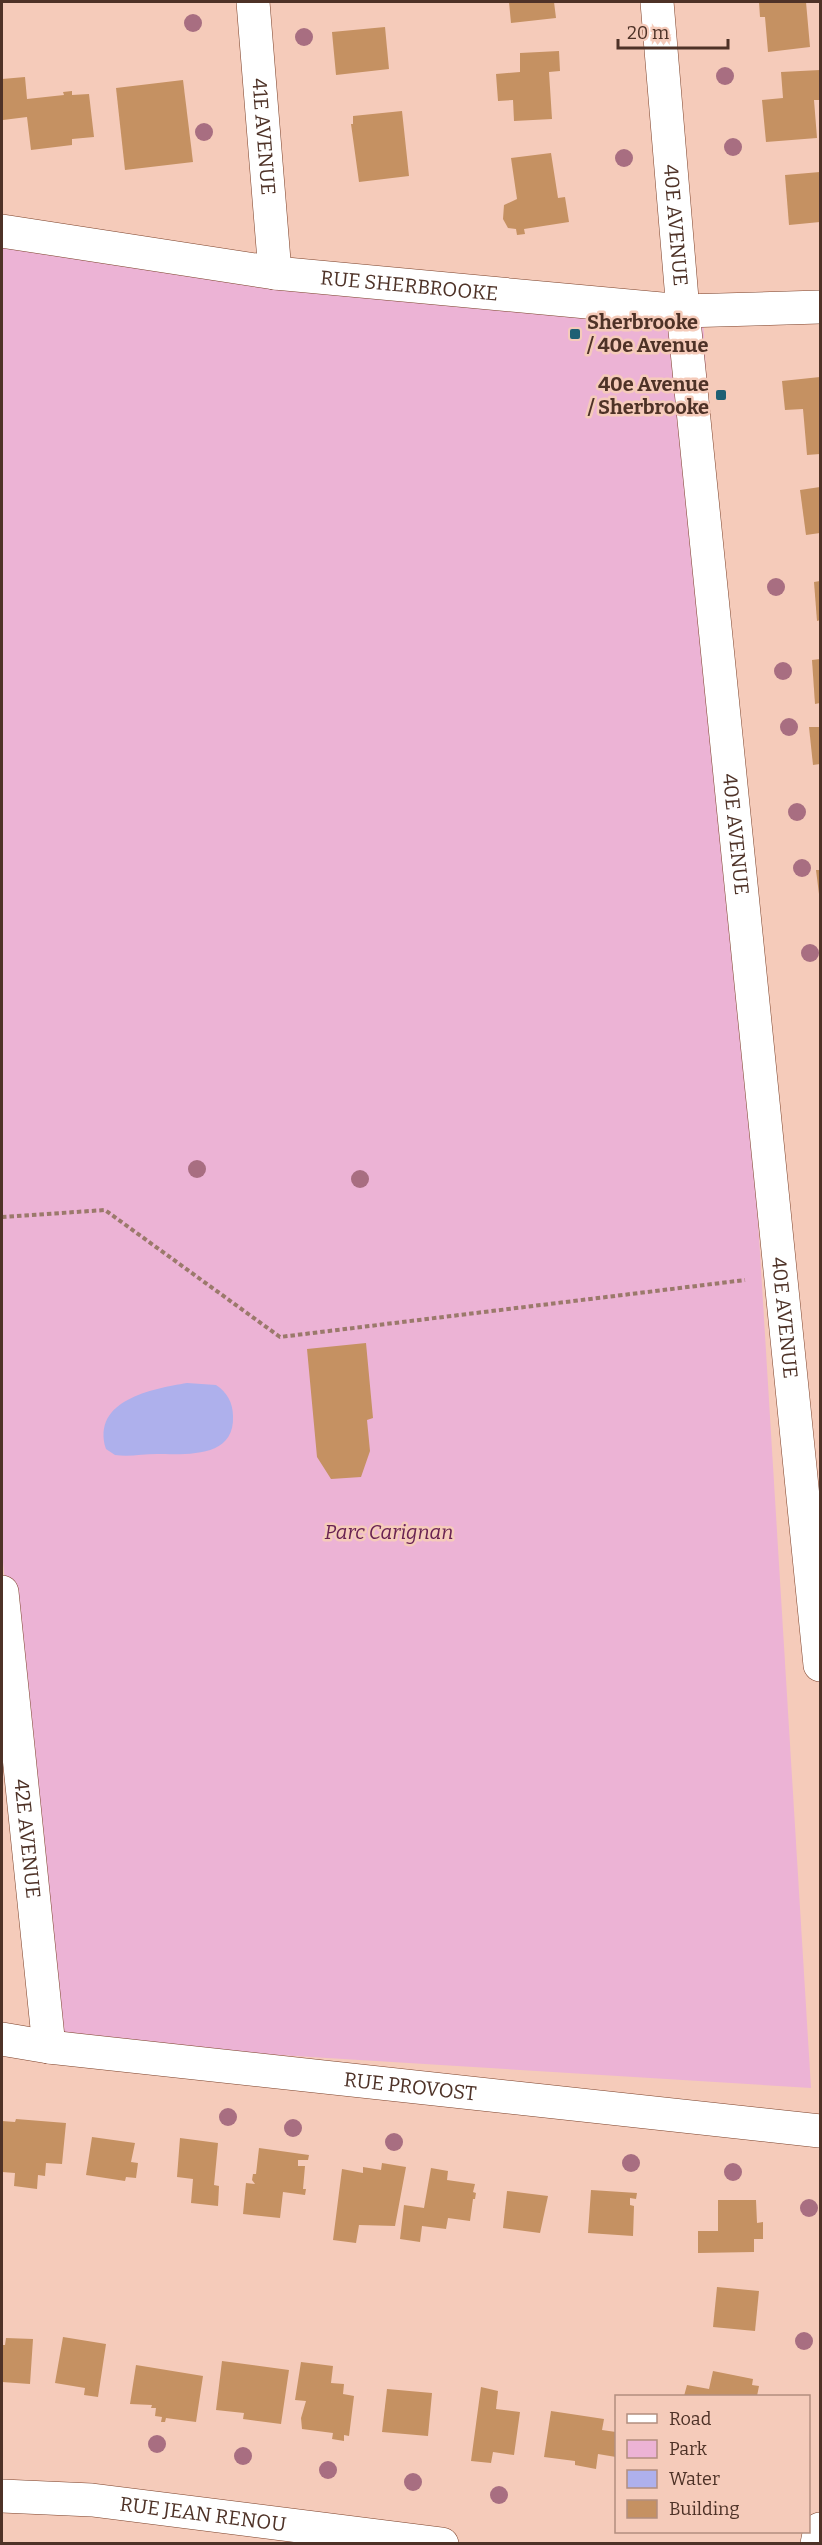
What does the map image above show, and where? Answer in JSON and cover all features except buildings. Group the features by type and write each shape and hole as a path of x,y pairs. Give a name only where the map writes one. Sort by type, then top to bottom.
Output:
{"street":[{"name":"41E AVENUE","path":"253,2 275,273"},
{"name":"40E AVENUE","path":"657,2 683,311 820,1665"},
{"name":"RUE SHERBROOKE","path":"2,231 275,273 683,311 820,307"},
{"name":"42E AVENUE","path":"2,1592 49,2048"},
{"name":"RUE PROVOST","path":"2,2039 49,2048 820,2131"},
{"name":"RUE JEAN RENOU","path":"2,2496 92,2500 442,2544"},
{"path":"817,2544 820,2529"}],"path":[{"path":"2,1217 105,1210 280,1336 782,1275"}],"green space":[{"name":"Parc Carignan","path":"2,230 703,320 811,2088 54,2041 2,1553"}],"water":[{"path":"187,1383 216,1385 226,1394 231,1402 233,1416 231,1430 226,1440 206,1451 181,1454 120,1456 106,1449 104,1432 107,1419 116,1408 142,1394"}],"place":[{"name":"Sherbrooke / 40e Avenue","path":"575,334"},
{"name":"40e Avenue / Sherbrooke","path":"721,395"}]}
